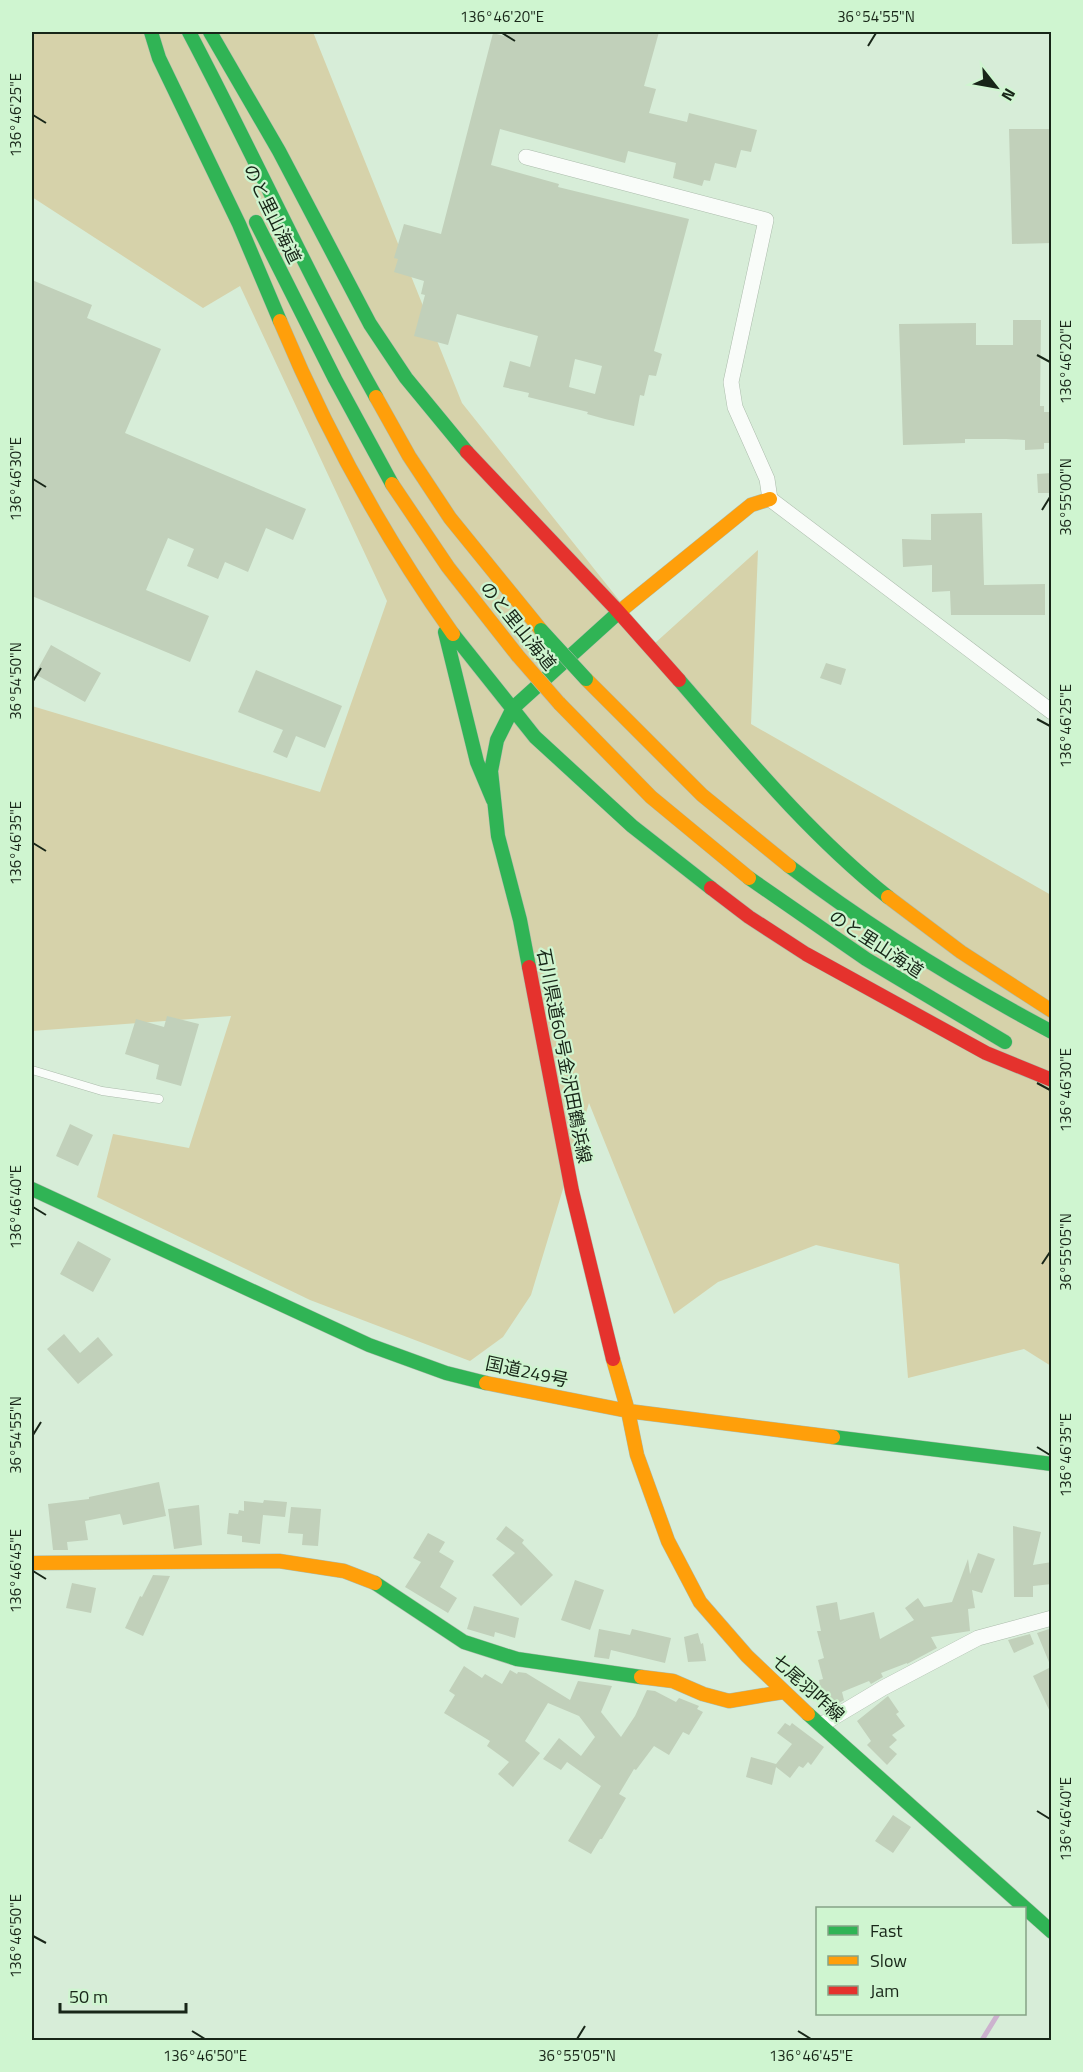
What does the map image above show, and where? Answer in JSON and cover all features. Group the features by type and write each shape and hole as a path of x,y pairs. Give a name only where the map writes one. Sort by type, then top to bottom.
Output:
{"main road":[{"path":"151,32 159,58 239,224 302,373 378,518 434,607 468,654 535,736 632,826 749,916 806,954 987,1053 1052,1080"},
{"path":"157,32 198,107"},
{"name":"のと里山海道","path":"189,32 238,124 337,327 403,446 450,518 541,630 674,768 742,829 809,881 922,958 1052,1032"},
{"path":"210,32 300,190 380,340 431,413 619,612 822,839 882,891 973,960 1052,1011"},
{"name":"のと里山海道","path":"251,211 344,399 386,474 454,574 518,657 559,703 651,796 721,856 789,909 905,985 1020,1050"},
{"path":"513,708 619,612 751,505 770,500"},
{"path":"434,607 447,638 477,762 493,801"},
{"name":"石川県道60号金沢田鶴浜線","path":"513,708 497,740 491,771 498,836 520,920 572,1191 628,1411"},
{"name":"国道249号","path":"32,1189 369,1345 446,1373 503,1387 628,1411 1052,1464"},
{"name":"七尾羽咋線","path":"628,1411 637,1455 668,1541 700,1602 722,1629 783,1692 1024,1907"},
{"path":"32,1563 279,1561 344,1571 375,1583 464,1641 517,1659 673,1681 703,1694 729,1701 783,1692"},
{"name":"七尾羽咋線","path":"1026,1909 1052,1932"}],"street":[{"path":"526,157 766,220 731,382 735,407 767,479 770,500 1052,712"},
{"path":"822,1725 883,1688 978,1638 1052,1618"}],"lane":[{"path":"32,1070 102,1091 159,1099"}],"shaded area":[{"path":"32,32 313,32 462,403 654,644 758,550 751,724 1051,895 1051,1366 1024,1349 908,1378 899,1264 816,1245 718,1282 674,1314 589,1103 531,1295 503,1337 470,1361 310,1300 97,1197 113,1134 189,1148 231,1016 32,1031 32,706 320,792 387,601 240,286 203,308 32,197"}],"building":[{"path":"506,32 659,32 644,86 656,89 649,113 687,122 689,113 757,130 751,152 741,150 736,168 715,163 710,181 704,180 702,186 673,178 676,163 628,151 625,163 500,129 491,165 559,184 558,187 689,219 654,351 662,354 656,376 649,375 644,396 640,395 634,426 528,397 529,393 503,387 510,361 530,367 538,336 457,314 448,345 414,336 425,295 421,294 424,281 394,272 398,259 394,258 404,224 441,234 493,33 504,36","holes":["575,359 602,366 595,394 569,387"]},
{"path":"1009,129 1052,129 1052,243 1012,244"},
{"path":"32,280 92,305 87,318 161,349 125,433 306,509 293,540 266,528 248,572 225,562 218,579 187,566 194,549 168,538 146,590 209,616 190,662 32,596"},
{"path":"1013,320 1041,320 1040,406 1044,406 1044,412 1052,412 1052,443 1044,443 1044,449 1025,450 1025,440 1006,439 965,439 965,443 903,445 899,324 976,323 976,345 1013,345"},
{"path":"1052,473 1052,493 1038,493 1037,474"},
{"path":"982,513 984,585 1045,584 1045,615 951,615 950,591 932,592 932,565 903,567 902,539 931,540 931,514"},
{"path":"51,645 101,673 85,702 35,674"},
{"path":"826,663 846,669 841,685 820,678"},
{"path":"256,670 342,706 325,748 296,736 287,758 273,752 283,730 238,712"},
{"path":"167,1016 199,1024 181,1086 156,1079 159,1065 125,1054 136,1019 164,1027"},
{"path":"70,1124 93,1135 78,1166 56,1156"},
{"path":"78,1241 111,1259 93,1292 60,1274"},
{"path":"64,1334 80,1353 98,1337 113,1355 78,1384 47,1349"},
{"path":"159,1482 166,1516 123,1525 120,1514 85,1521 88,1540 67,1542 68,1550 53,1550 48,1504 89,1499 89,1497"},
{"path":"264,1500 287,1502 285,1517 263,1515 260,1544 242,1542 242,1536 227,1534 229,1513 238,1514 239,1510 244,1511 244,1501 263,1503"},
{"path":"199,1505 202,1545 174,1549 168,1509"},
{"path":"291,1507 321,1509 318,1546 302,1545 303,1534 288,1533"},
{"path":"506,1526 524,1540 522,1543 553,1575 521,1606 492,1575 515,1553 496,1539"},
{"path":"1013,1526 1041,1532 1033,1565 1052,1562 1052,1584 1033,1586 1033,1597 1014,1597"},
{"path":"428,1533 445,1542 439,1552 454,1561 440,1587 457,1598 448,1613 405,1587 421,1562 413,1558"},
{"path":"978,1553 995,1559 982,1593 972,1590 975,1608 968,1609 970,1631 931,1637 937,1648 907,1664 881,1673 883,1677 871,1684 869,1681 842,1692 844,1700 834,1706 823,1708 819,1680 823,1679 818,1660 824,1658 817,1631 821,1631 816,1606 837,1602 840,1620 874,1612 880,1639 914,1620 905,1608 918,1598 924,1607 952,1602 968,1559 970,1574"},
{"path":"153,1575 170,1576 143,1636 125,1628"},
{"path":"575,1580 604,1590 590,1630 561,1620"},
{"path":"72,1583 96,1588 91,1613 66,1608"},
{"path":"474,1606 519,1618 515,1638 495,1632 494,1637 467,1629"},
{"path":"1052,1628 1052,1716 1033,1676 1051,1667 1037,1633"},
{"path":"599,1629 630,1635 632,1629 671,1638 665,1663 611,1650 609,1659 594,1657"},
{"path":"698,1633 701,1644 703,1643 706,1661 688,1662 684,1637"},
{"path":"1030,1634 1034,1644 1014,1653 1008,1640"},
{"path":"464,1666 482,1678 485,1674 502,1684 510,1670 517,1674 518,1672 526,1673 570,1700 578,1681 612,1686 601,1712 621,1737 635,1716 647,1690 655,1691 676,1702 679,1698 699,1706 697,1709 703,1712 689,1735 683,1732 669,1755 654,1746 636,1770 634,1769 619,1794 626,1798 591,1854 568,1841 601,1786 567,1762 561,1770 543,1759 559,1738 581,1756 595,1737 579,1716 548,1703 525,1741 540,1753 513,1787 498,1774 509,1762 487,1746 490,1741 444,1713 455,1695 449,1691"},
{"path":"888,1696 899,1712 896,1714 905,1726 892,1735 897,1740 889,1747 897,1754 887,1765 867,1745 871,1741 857,1721"},
{"path":"785,1723 790,1726 792,1723 824,1747 811,1765 808,1762 803,1768 799,1766 790,1778 776,1767 772,1785 746,1777 751,1757 776,1764 792,1744 777,1733"},
{"path":"893,1815 911,1827 893,1853 875,1841"}],"waterway":[{"path":"982,2040 997,2015"}],"traffic: fast":[{"path":"151,32 159,58 239,224 280,321"},
{"path":"189,32 376,397"},
{"path":"210,32 279,151 370,324 406,378 467,452"},
{"path":"256,222 335,379 392,484"},
{"path":"529,967 520,920 498,836 491,771 497,740 513,708 619,612"},
{"path":"541,630 586,679"},
{"path":"445,632 477,762 493,800"},
{"path":"453,634 535,737 632,826 711,888"},
{"path":"679,680 805,821 859,873 888,897"},
{"path":"789,866 852,912 917,954 1052,1032"},
{"path":"749,878 866,959 1005,1042"},
{"path":"32,1189 369,1345 446,1373 486,1383"},
{"path":"833,1437 1052,1464"},
{"path":"375,1583 464,1642 517,1659 641,1677"},
{"path":"808,1714 1024,1907"},
{"path":"1026,1909 1052,1932"}],"traffic: slow":[{"path":"280,321 317,403 358,482 403,560 453,634"},
{"path":"376,397 409,456 450,518 541,630"},
{"path":"392,484 448,567 518,656"},
{"path":"619,612 751,505 770,499"},
{"path":"518,656 559,703"},
{"path":"586,679 702,795 789,866"},
{"path":"559,703 651,797 749,878"},
{"path":"888,897 961,952 1052,1011"},
{"path":"613,1359 628,1411 637,1455 668,1541 700,1602 747,1656 808,1714"},
{"path":"486,1383 628,1411 833,1437"},
{"path":"32,1563 279,1561 344,1571 375,1583"},
{"path":"641,1677 673,1681 703,1694 729,1701 783,1692"}],"traffic: jam":[{"path":"467,452 615,608 679,680"},
{"path":"711,888 749,917 806,954 986,1053 1052,1080"},
{"path":"529,967 572,1191 613,1359"}]}
